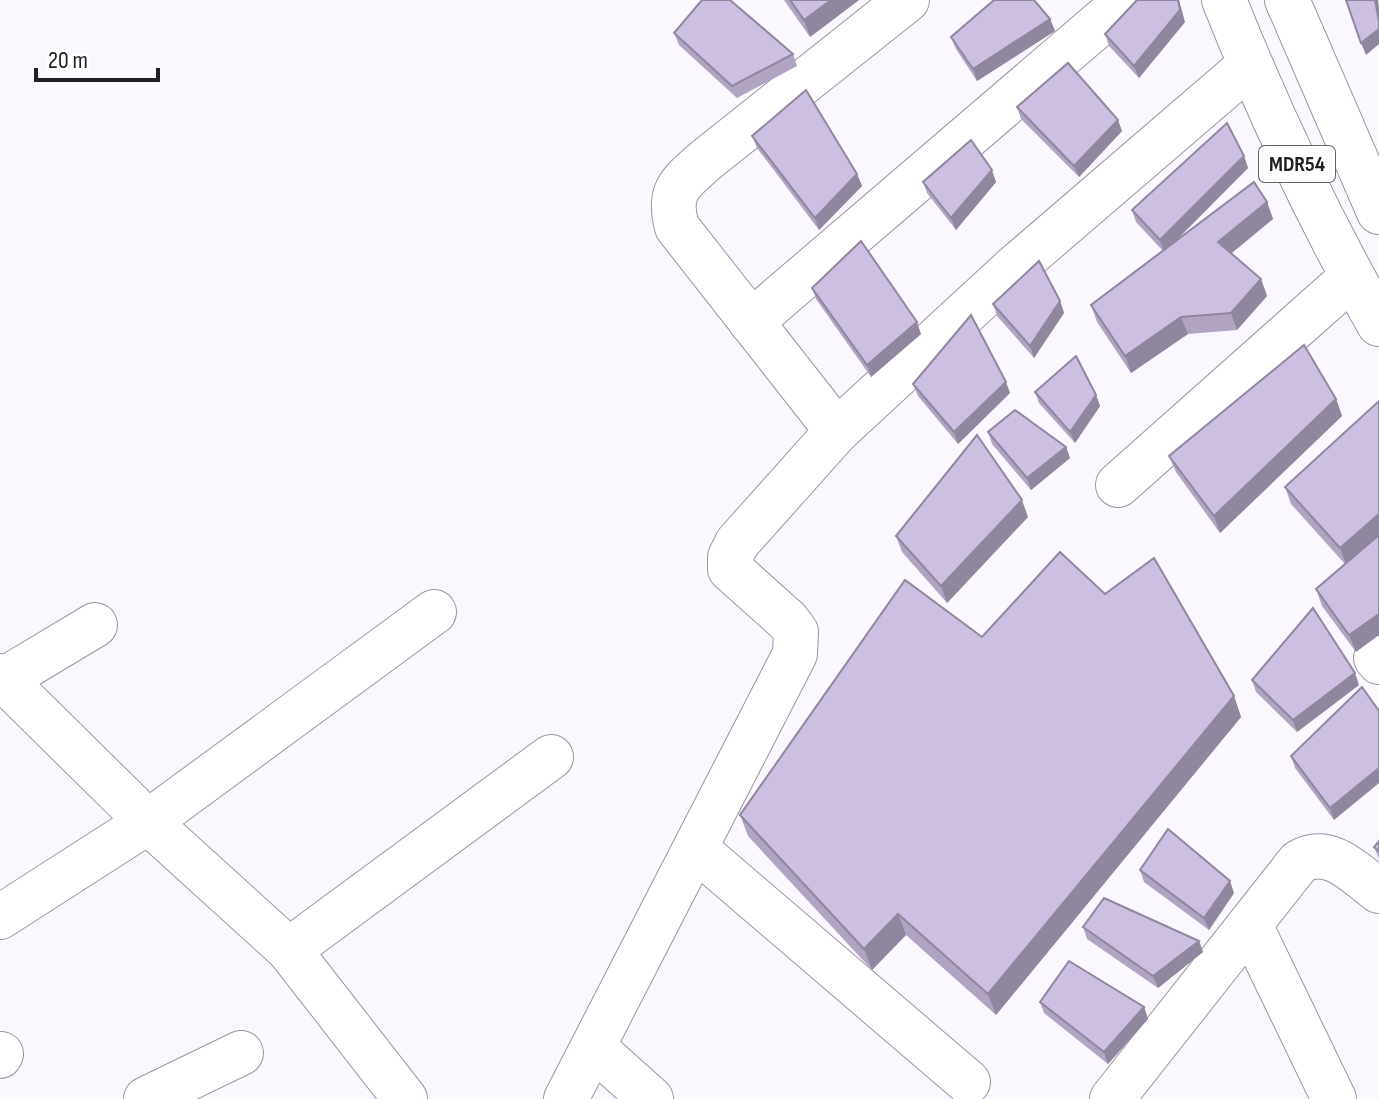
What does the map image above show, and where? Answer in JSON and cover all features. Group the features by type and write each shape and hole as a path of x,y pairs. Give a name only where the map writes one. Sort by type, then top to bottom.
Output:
{"street":[{"path":"837,431 677,227 671,205 679,185 907,0"},
{"path":"751,322 1127,0"},
{"name":"MDR54","path":"1224,0 1250,65 1352,277 1379,324"},
{"name":"MDR54","path":"1287,0 1379,212"},
{"path":"566,1099 795,654 796,632 788,621 737,579 730,569 730,557 737,543 837,431 1038,246 1250,65"},
{"path":"1118,485 1352,277"},
{"path":"0,917 148,822 434,612"},
{"path":"95,625 1,679 148,822 289,950 405,1099"},
{"path":"289,950 551,757"},
{"path":"696,849 969,1093"},
{"path":"1112,1099 1299,862 1312,854 1327,856 1379,891"},
{"path":"1250,925 1334,1099"},
{"path":"594,1048 651,1099"},
{"path":"146,1099 241,1053"}],"building":[{"path":"702,0 730,0 793,54 732,86 674,33"},
{"path":"790,0 831,0 804,20"},
{"path":"994,0 1034,0 1050,19 973,69 951,37"},
{"path":"1137,0 1178,0 1180,10 1134,66 1105,34"},
{"path":"1346,0 1375,0 1379,29 1361,43"},
{"path":"1068,63 1118,120 1074,166 1017,107"},
{"path":"806,90 857,174 815,218 752,136"},
{"path":"1227,123 1244,156 1160,240 1132,210"},
{"path":"971,140 992,170 951,218 923,182"},
{"path":"1254,182 1267,202 1218,242 1261,279 1231,313 1181,317 1125,356 1091,305"},
{"path":"861,241 917,322 867,365 812,288"},
{"path":"1039,261 1060,301 1030,346 993,304"},
{"path":"971,315 1006,382 954,432 913,384"},
{"path":"1304,345 1336,399 1214,516 1169,456"},
{"path":"1076,356 1096,395 1070,432 1035,392"},
{"path":"1379,401 1379,514 1340,548 1285,487"},
{"path":"1015,410 1066,447 1027,478 988,432"},
{"path":"977,435 1022,500 941,586 896,536"},
{"path":"1379,535 1379,614 1349,635 1316,589"},
{"path":"1060,552 1105,594 1154,558 1234,696 988,994 898,914 864,949 740,815 905,580 982,637"},
{"path":"1313,608 1355,673 1293,720 1252,680"},
{"path":"1362,687 1379,711 1379,768 1330,808 1291,756"},
{"path":"1168,829 1230,881 1204,918 1140,870"},
{"path":"1104,898 1199,941 1153,976 1083,927"},
{"path":"1069,961 1144,1007 1104,1052 1040,1002"}]}
